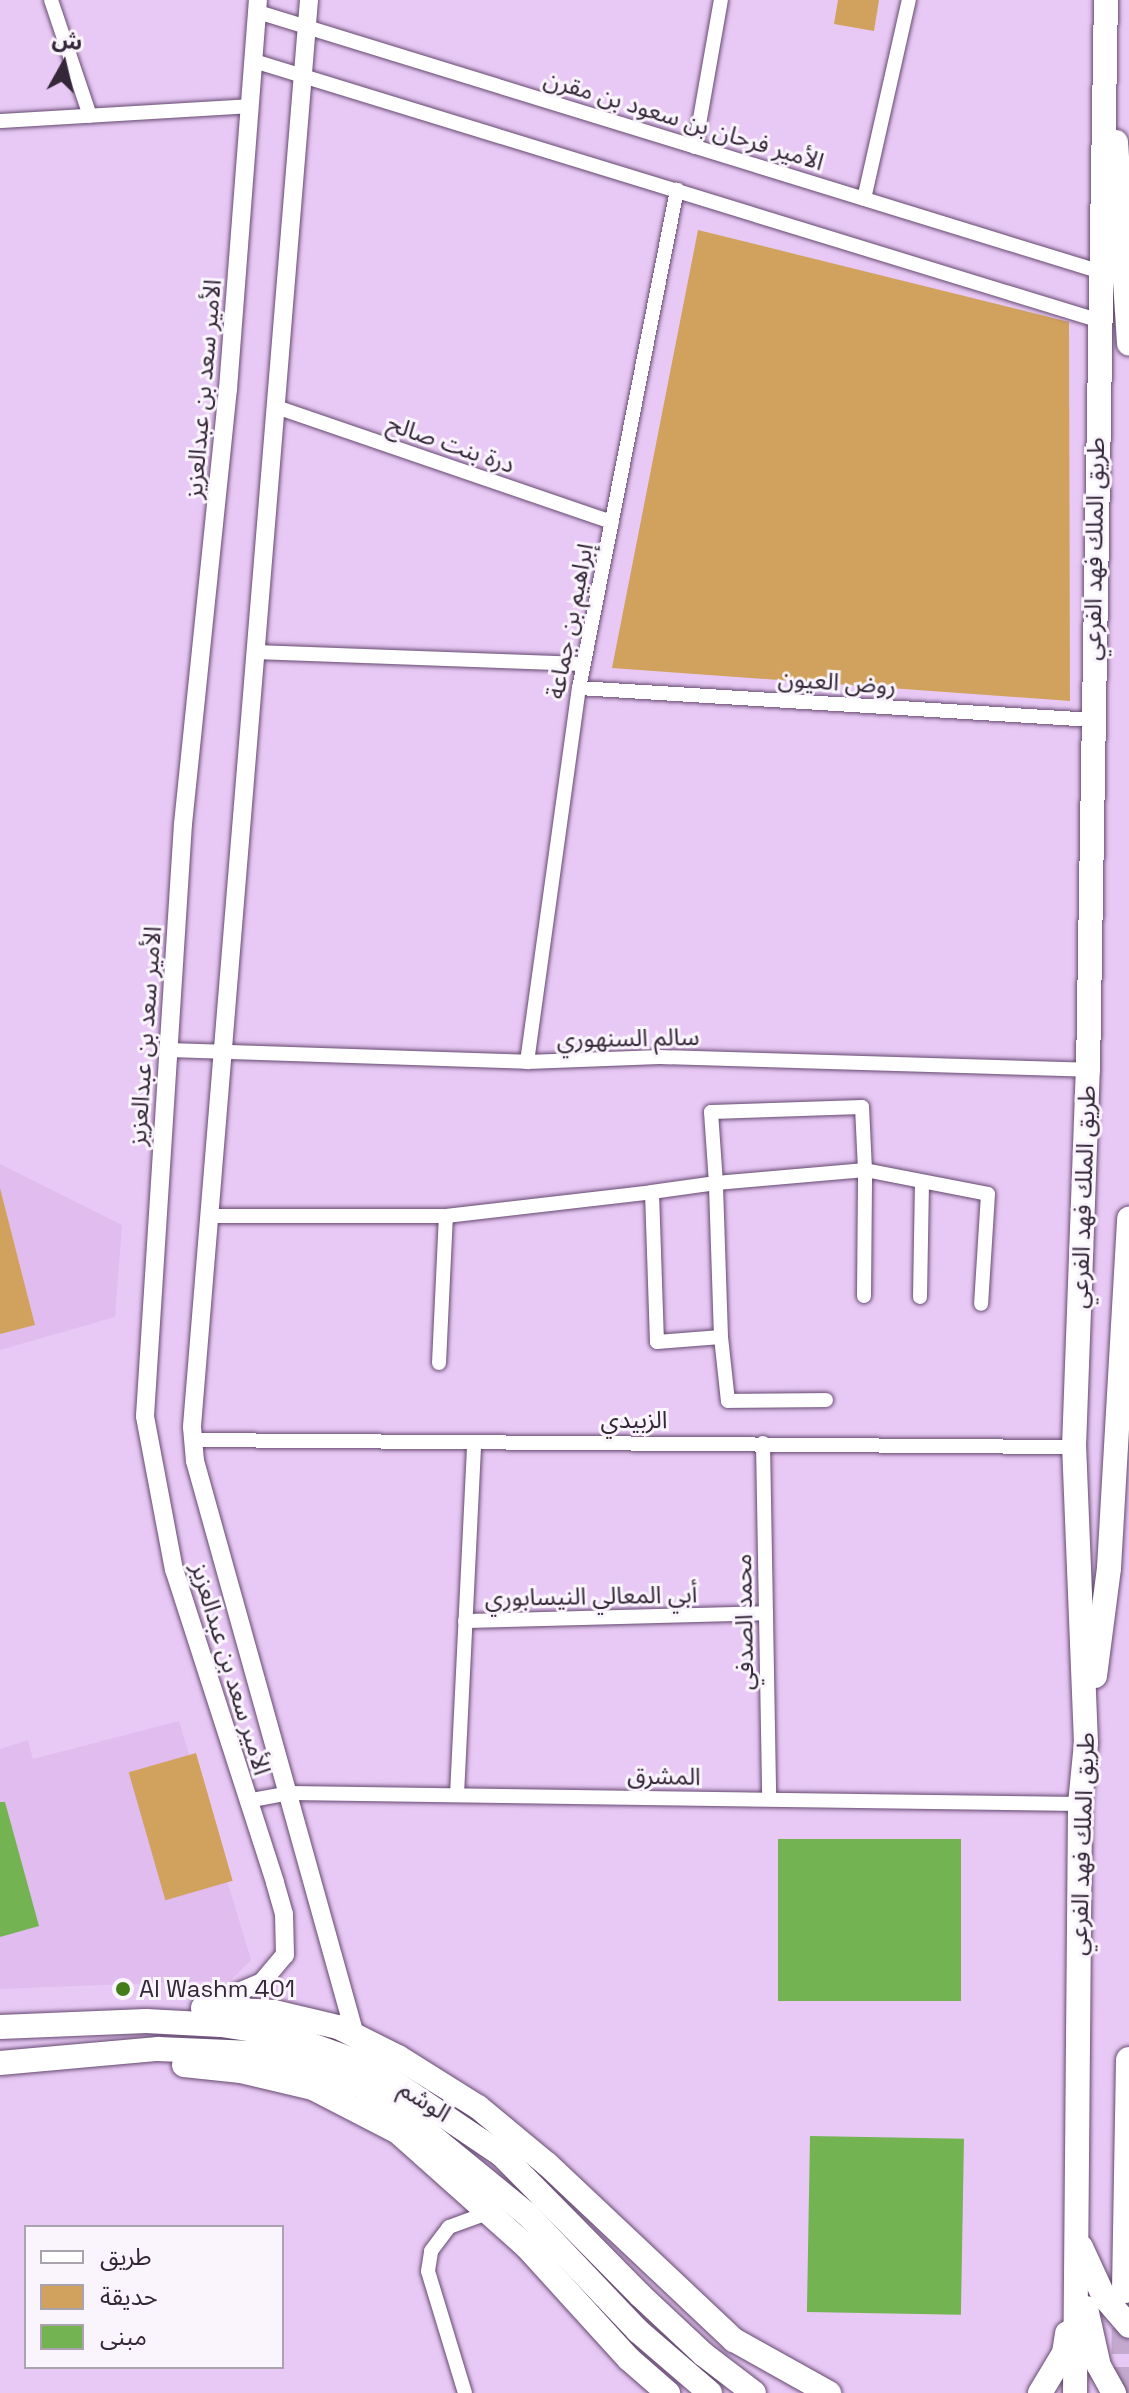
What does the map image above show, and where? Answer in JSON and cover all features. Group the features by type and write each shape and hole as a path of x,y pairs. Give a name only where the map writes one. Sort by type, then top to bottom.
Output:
{"highway":[{"path":"1125,2290 1129,2060"}],"main road":[{"name":"طريق الملك فهد الفرعي","path":"1075,2393 1080,1804 1086,1743 1074,1447 1088,1070 1097,320 1106,0"},
{"path":"1106,0 1129,344"},
{"path":"1086,1743 1109,1568 1129,1219"},
{"path":"146,2021 200,2008 274,2012 355,2035 478,2107 547,2164 734,2340 829,2393"},
{"name":"الوشم","path":"0,2027 146,2021 281,2034 370,2066 502,2155 703,2354 754,2393"},
{"name":"الوشم","path":"0,2063 158,2049 252,2053 288,2059 357,2084 390,2102 527,2214 638,2331 710,2393"},
{"path":"86,2056 241,2071 313,2088 398,2132 490,2212 629,2359 668,2393"},
{"path":"1076,2146 1088,2327 1099,2366 1114,2393"},
{"path":"1081,2247 1104,2297 1129,2326"},
{"path":"1040,2393 1064,2353 1075,2279"}],"street":[{"path":"51,0 90,116"},
{"name":"الأمير سعد بن عبدالعزيز","path":"309,0 221,1054 193,1440 355,2035"},
{"path":"695,147 721,0"},
{"path":"864,199 909,0"},
{"name":"الأمير سعد بن عبدالعزيز","path":"200,2008 262,1982 285,1955 284,1914 174,1570 145,1416 183,824 228,389 258,6"},
{"name":"الأمير فرحان بن سعود بن مقرن","path":"258,6 307,27 1098,271"},
{"path":"254,61 1097,320"},
{"path":"0,121 250,106"},
{"name":"إبراهيم بن جماعة","path":"527,1062 583,664 677,190"},
{"name":"درة بنت صالح","path":"276,407 612,522"},
{"path":"255,652 583,664"},
{"name":"روض العيون","path":"579,688 1093,720"},
{"name":"سالم السنهوري","path":"169,1050 527,1062 660,1057 1088,1070"},
{"path":"826,1400 728,1401 721,1337 716,1183 710,1121 716,1110 861,1106 865,1170 864,1296"},
{"path":"208,1216 446,1216 716,1183 865,1170 988,1194 981,1304"},
{"path":"920,1297 922,1183"},
{"path":"652,1192 657,1342 721,1337"},
{"path":"439,1363 446,1216"},
{"name":"الزبيدي","path":"193,1440 1074,1447"},
{"path":"457,1795 474,1442"},
{"name":"محمد الصدفي","path":"763,1443 769,1799"},
{"name":"أبي المعالي النيسابوري","path":"465,1621 766,1613"},
{"name":"المشرق","path":"247,1801 290,1793 1080,1804"},
{"path":"465,2393 428,2271 431,2251 449,2227 490,2212"}],"shaded area":[{"path":"0,1164 122,1225 115,1317 0,1350"},
{"path":"179,1721 251,1960 231,1980 0,1989 0,1749 28,1740 33,1759"}],"green space":[{"path":"838,0 879,0 874,31 834,24"},
{"path":"698,230 1069,322 1070,701 612,668"},
{"path":"0,1188 35,1325 0,1334"},
{"path":"196,1753 233,1881 165,1900 129,1772"}],"building":[{"path":"0,1802 5,1802 39,1926 0,1937"},
{"path":"778,1839 961,1839 961,2001 778,2001"},
{"path":"810,2136 964,2139 961,2315 807,2312"}],"tunnel":[{"path":"1124,2393 1125,2301"}],"place":[{"name":"Al Washm 401","path":"123,1989"}]}
